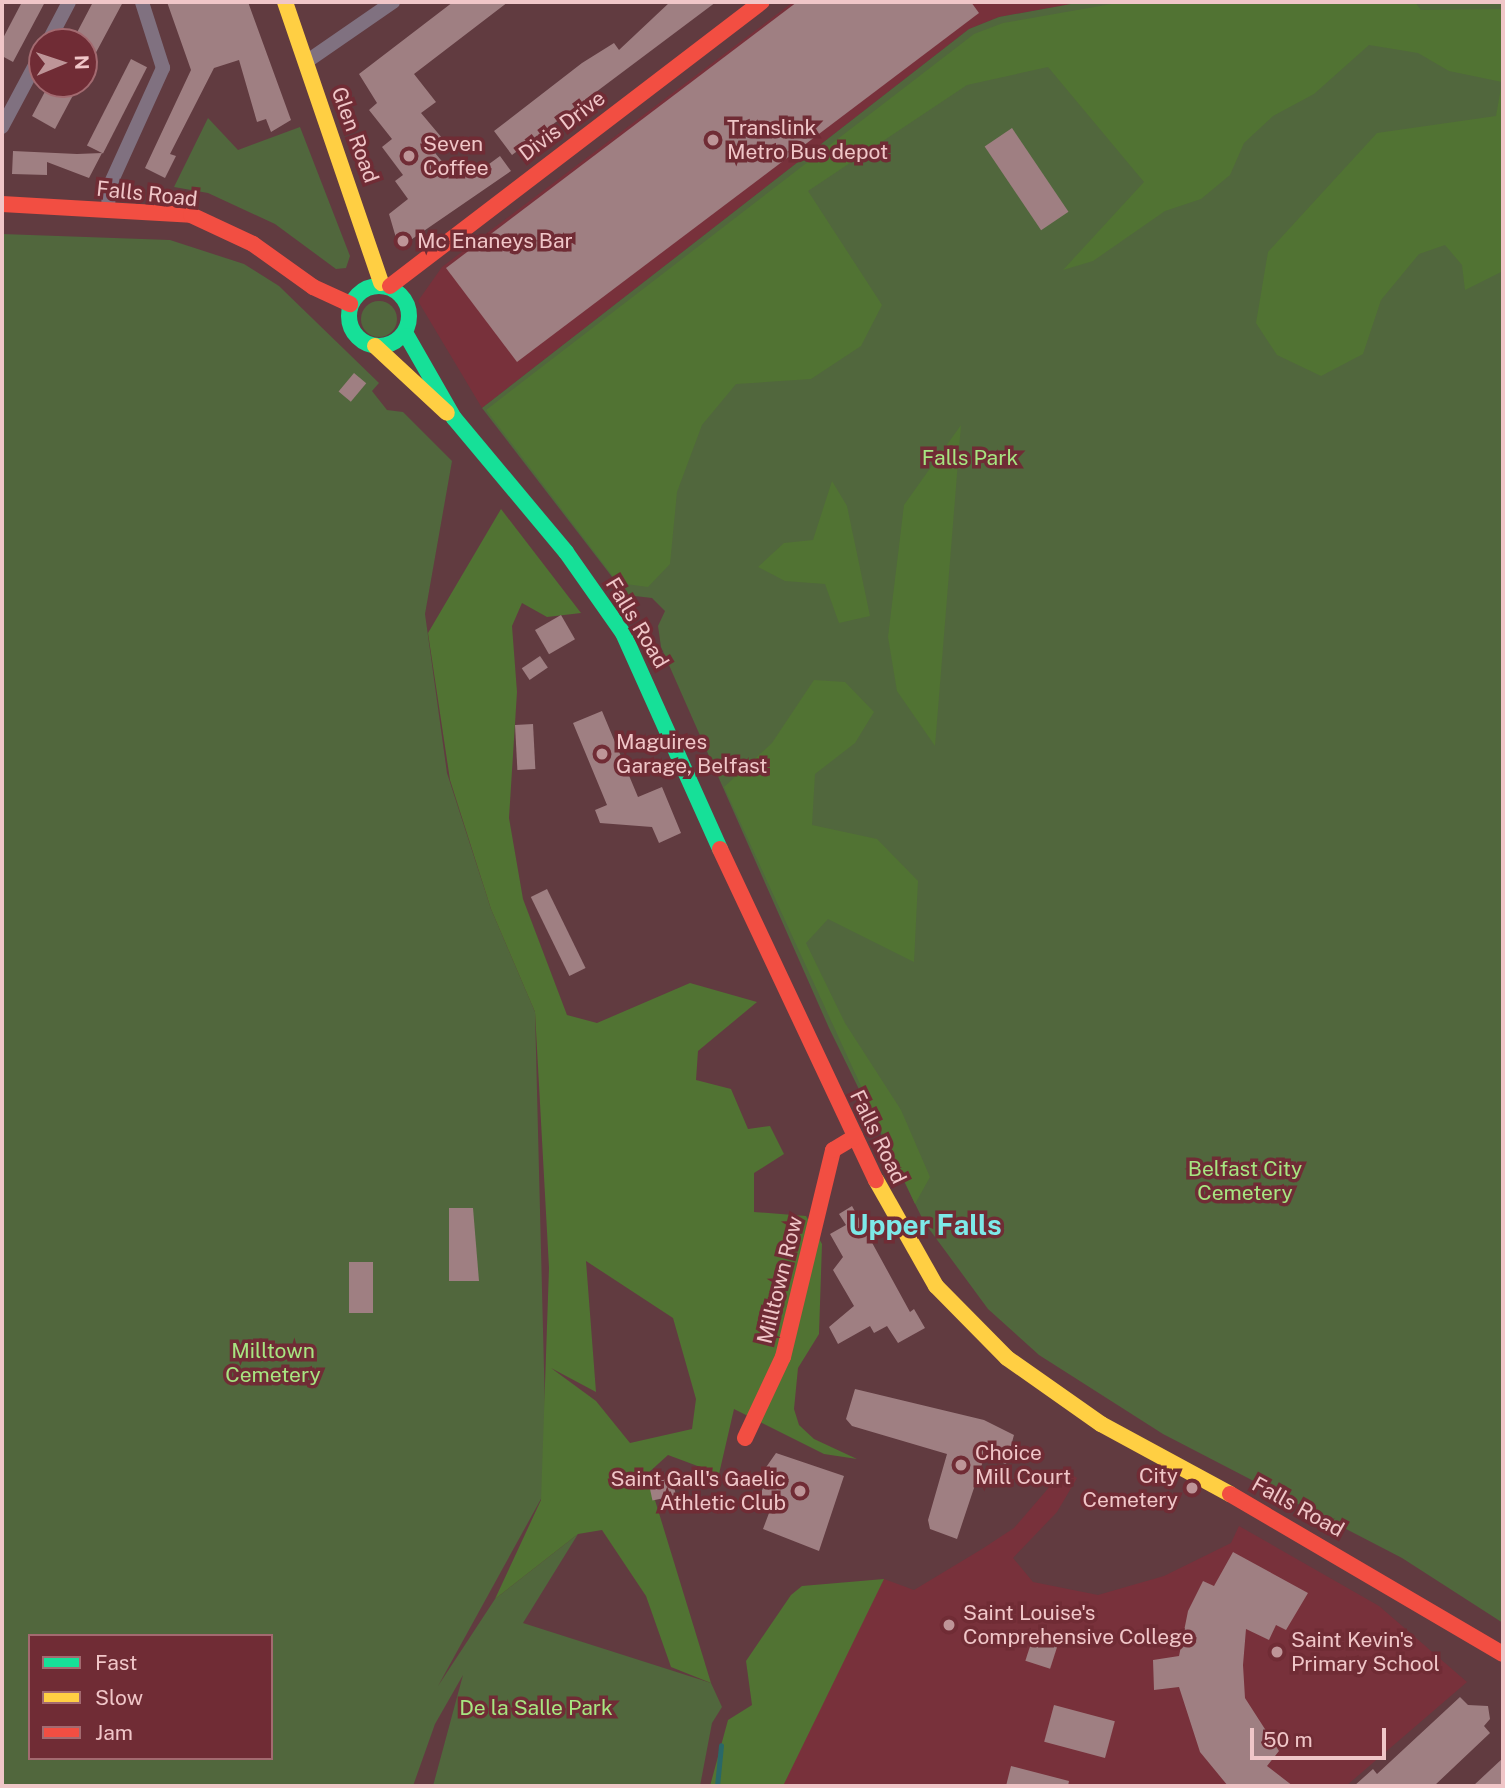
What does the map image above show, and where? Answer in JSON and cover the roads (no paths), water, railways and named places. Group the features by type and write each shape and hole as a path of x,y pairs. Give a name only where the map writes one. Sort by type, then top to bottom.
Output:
{"main road":[{"name":"Glen Road","path":"285,2 385,285"},
{"name":"Divis Drive","path":"385,285 762,2"},
{"name":"Falls Road","path":"2,204 108,209 209,222 350,304"},
{"path":"385,285 407,317 407,336 396,345 374,346 352,325 350,304 361,290 385,285"},
{"name":"Falls Road","path":"407,336 454,418"},
{"name":"Falls Road","path":"374,346 454,418 566,552 623,634 855,1137 923,1266 1007,1358 1108,1428 1362,1566 1503,1654"},
{"name":"Milltown Row","path":"745,1438 783,1357 834,1150 855,1137"}],"street":[{"path":"55,28 69,2"},
{"path":"108,209 109,187 163,68 142,2"},
{"path":"306,62 393,2"},
{"path":"2,127 28,78"}],"waterway":[{"path":"717,1786 721,1745"}],"place":[{"name":"Translink Metro Bus depot","path":"713,140"},
{"name":"Seven Coffee","path":"409,156"},
{"name":"Mc Enaneys Bar","path":"403,241"},
{"name":"Maguires Garage, Belfast","path":"602,754"},
{"name":"Choice Mill Court","path":"961,1465"},
{"name":"City Cemetery","path":"1192,1488"},
{"name":"Saint Gall's Gaelic Athletic Club","path":"800,1491"},
{"name":"Saint Louise's Comprehensive College","path":"949,1625"},
{"name":"Saint Kevin's Primary School","path":"1277,1652"}],"district":[{"name":"Upper Falls","path":"925,1225"}],"park label":[{"name":"Falls Park","path":"970,458"},
{"name":"Belfast City Cemetery","path":"1245,1181"},
{"name":"Milltown Cemetery","path":"273,1363"},
{"name":"De la Salle Park","path":"536,1708"}]}
